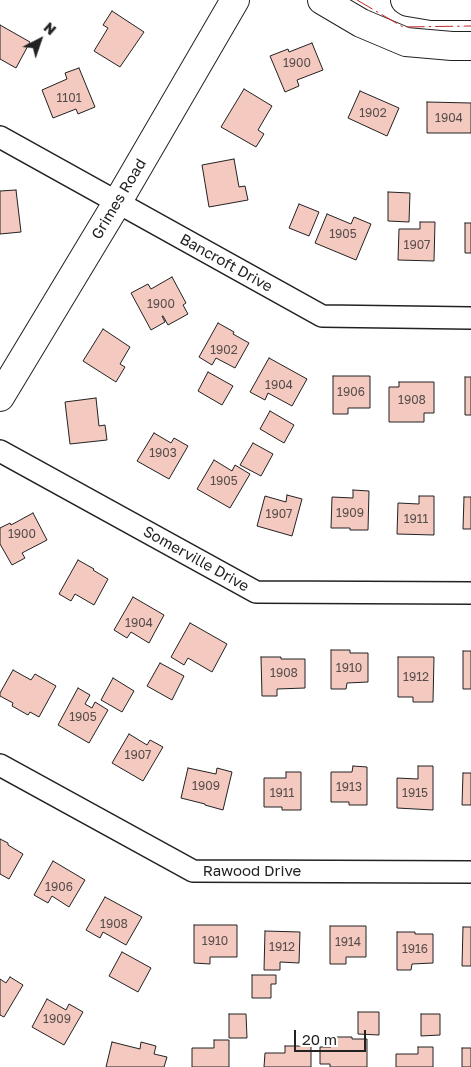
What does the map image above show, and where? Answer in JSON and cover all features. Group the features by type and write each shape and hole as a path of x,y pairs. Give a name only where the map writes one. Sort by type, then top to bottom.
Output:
{"street":[{"name":"Grimes Road","path":"0,397 117,203 235,0"},
{"path":"322,0 361,22 406,42 471,46"},
{"path":"405,0 432,6 471,6"},
{"name":"Bancroft Drive","path":"0,137 322,316 471,318"},
{"name":"Somerville Drive","path":"0,451 256,592 471,593"},
{"name":"Rawood Drive","path":"0,765 193,871 471,872"}],"building":[{"path":"112,11 144,32 120,67 94,51 108,28 103,25"},
{"path":"0,25 30,42 16,68 0,59"},
{"path":"312,43 323,70 297,80 299,86 285,92 270,56 288,49 289,52"},
{"path":"79,68 95,107 78,114 76,109 53,118 42,90 67,79 65,73"},
{"path":"244,89 272,106 258,130 264,134 256,147 221,127"},
{"path":"360,91 399,108 387,136 348,118"},
{"path":"427,102 471,103 471,133 427,133"},
{"path":"234,159 239,187 245,186 248,200 209,207 202,165"},
{"path":"16,190 21,232 0,234 0,191"},
{"path":"388,192 410,193 409,222 388,221"},
{"path":"299,204 319,212 309,236 289,228"},
{"path":"327,214 351,224 354,217 371,224 356,260 315,243"},
{"path":"420,222 435,222 434,261 398,260 399,229 420,229"},
{"path":"465,223 471,223 471,253 465,253"},
{"path":"172,277 186,303 183,305 188,314 168,325 162,316 165,322 151,330 131,293 148,284 151,289"},
{"path":"218,323 249,343 235,368 216,358 212,365 199,357"},
{"path":"103,329 130,347 120,364 125,367 116,382 83,361"},
{"path":"269,358 307,379 292,406 268,393 265,400 250,392"},
{"path":"208,372 233,386 222,405 198,391"},
{"path":"333,376 370,376 370,408 348,408 348,414 333,414"},
{"path":"465,377 471,377 471,415 465,415"},
{"path":"399,382 434,382 434,413 424,413 424,422 389,422 389,387 399,387"},
{"path":"96,398 99,426 105,425 107,440 70,444 65,402"},
{"path":"270,411 294,425 284,443 260,429"},
{"path":"154,433 171,443 174,438 188,446 169,479 137,461"},
{"path":"253,443 273,454 261,476 240,465"},
{"path":"214,460 232,471 235,465 250,474 230,508 197,489"},
{"path":"353,490 369,491 368,530 331,528 332,497 353,498"},
{"path":"287,495 302,499 292,536 257,526 265,496 286,502"},
{"path":"419,496 434,496 434,535 397,534 398,503 419,504"},
{"path":"464,497 471,497 471,529 463,529"},
{"path":"33,513 47,540 22,553 25,558 12,565 0,544 0,528 10,523 11,525"},
{"path":"78,560 108,579 94,605 75,594 71,601 59,594"},
{"path":"133,597 164,615 149,643 131,632 127,638 114,630"},
{"path":"190,623 227,644 212,672 188,658 184,665 171,657"},
{"path":"331,650 350,650 350,653 368,653 368,682 347,683 346,689 331,689"},
{"path":"463,651 471,651 471,689 463,689"},
{"path":"261,657 305,659 305,688 277,689 277,696 262,696"},
{"path":"398,657 434,657 433,702 413,702 413,697 398,697"},
{"path":"160,663 184,676 172,700 147,686"},
{"path":"13,670 31,680 35,674 56,686 39,717 30,712 28,715 12,706 13,703 0,696"},
{"path":"113,678 134,691 122,712 101,700"},
{"path":"78,688 90,695 85,704 92,708 95,702 108,710 89,743 58,725"},
{"path":"129,734 147,745 150,740 163,747 143,781 112,763"},
{"path":"353,766 367,767 367,805 331,802 331,772 352,772"},
{"path":"418,766 433,766 433,810 397,808 397,778 418,779"},
{"path":"188,768 216,774 217,768 232,772 223,810 181,798"},
{"path":"286,772 301,772 301,810 282,810 282,807 264,807 264,778 286,778"},
{"path":"463,773 471,773 471,805 462,805"},
{"path":"0,839 23,854 9,879 0,874"},
{"path":"53,861 85,880 69,907 52,896 48,903 34,895"},
{"path":"105,897 142,917 126,945 103,932 100,938 86,930"},
{"path":"194,925 237,925 237,957 210,957 210,964 194,963"},
{"path":"330,926 366,926 366,957 346,957 346,964 330,964"},
{"path":"463,927 471,927 471,966 462,966"},
{"path":"265,931 300,932 299,963 280,962 280,970 264,970"},
{"path":"397,932 433,934 433,963 412,964 411,970 397,970"},
{"path":"122,952 151,968 138,992 109,976"},
{"path":"252,975 276,975 276,984 271,984 271,998 252,998"},
{"path":"10,977 23,985 4,1017 0,1015 0,979 6,983"},
{"path":"47,999 66,1010 69,1004 83,1012 64,1045 32,1027"},
{"path":"358,1012 379,1012 379,1035 358,1034"},
{"path":"229,1014 246,1014 247,1038 229,1038"},
{"path":"421,1014 440,1014 440,1035 421,1036"},
{"path":"331,1037 367,1039 367,1067 330,1067 330,1064 320,1064 320,1047 331,1047"},
{"path":"214,1040 229,1040 229,1067 192,1067 192,1048 214,1048"},
{"path":"112,1042 140,1049 141,1042 156,1046 154,1054 167,1057 164,1067 106,1067"},
{"path":"285,1046 311,1046 311,1067 264,1067 265,1053 285,1053"},
{"path":"418,1047 433,1047 433,1067 396,1067 396,1054 418,1054"},
{"path":"462,1048 471,1048 471,1067 462,1067"}],"power":[{"path":"357,0 403,27 471,26"}]}
